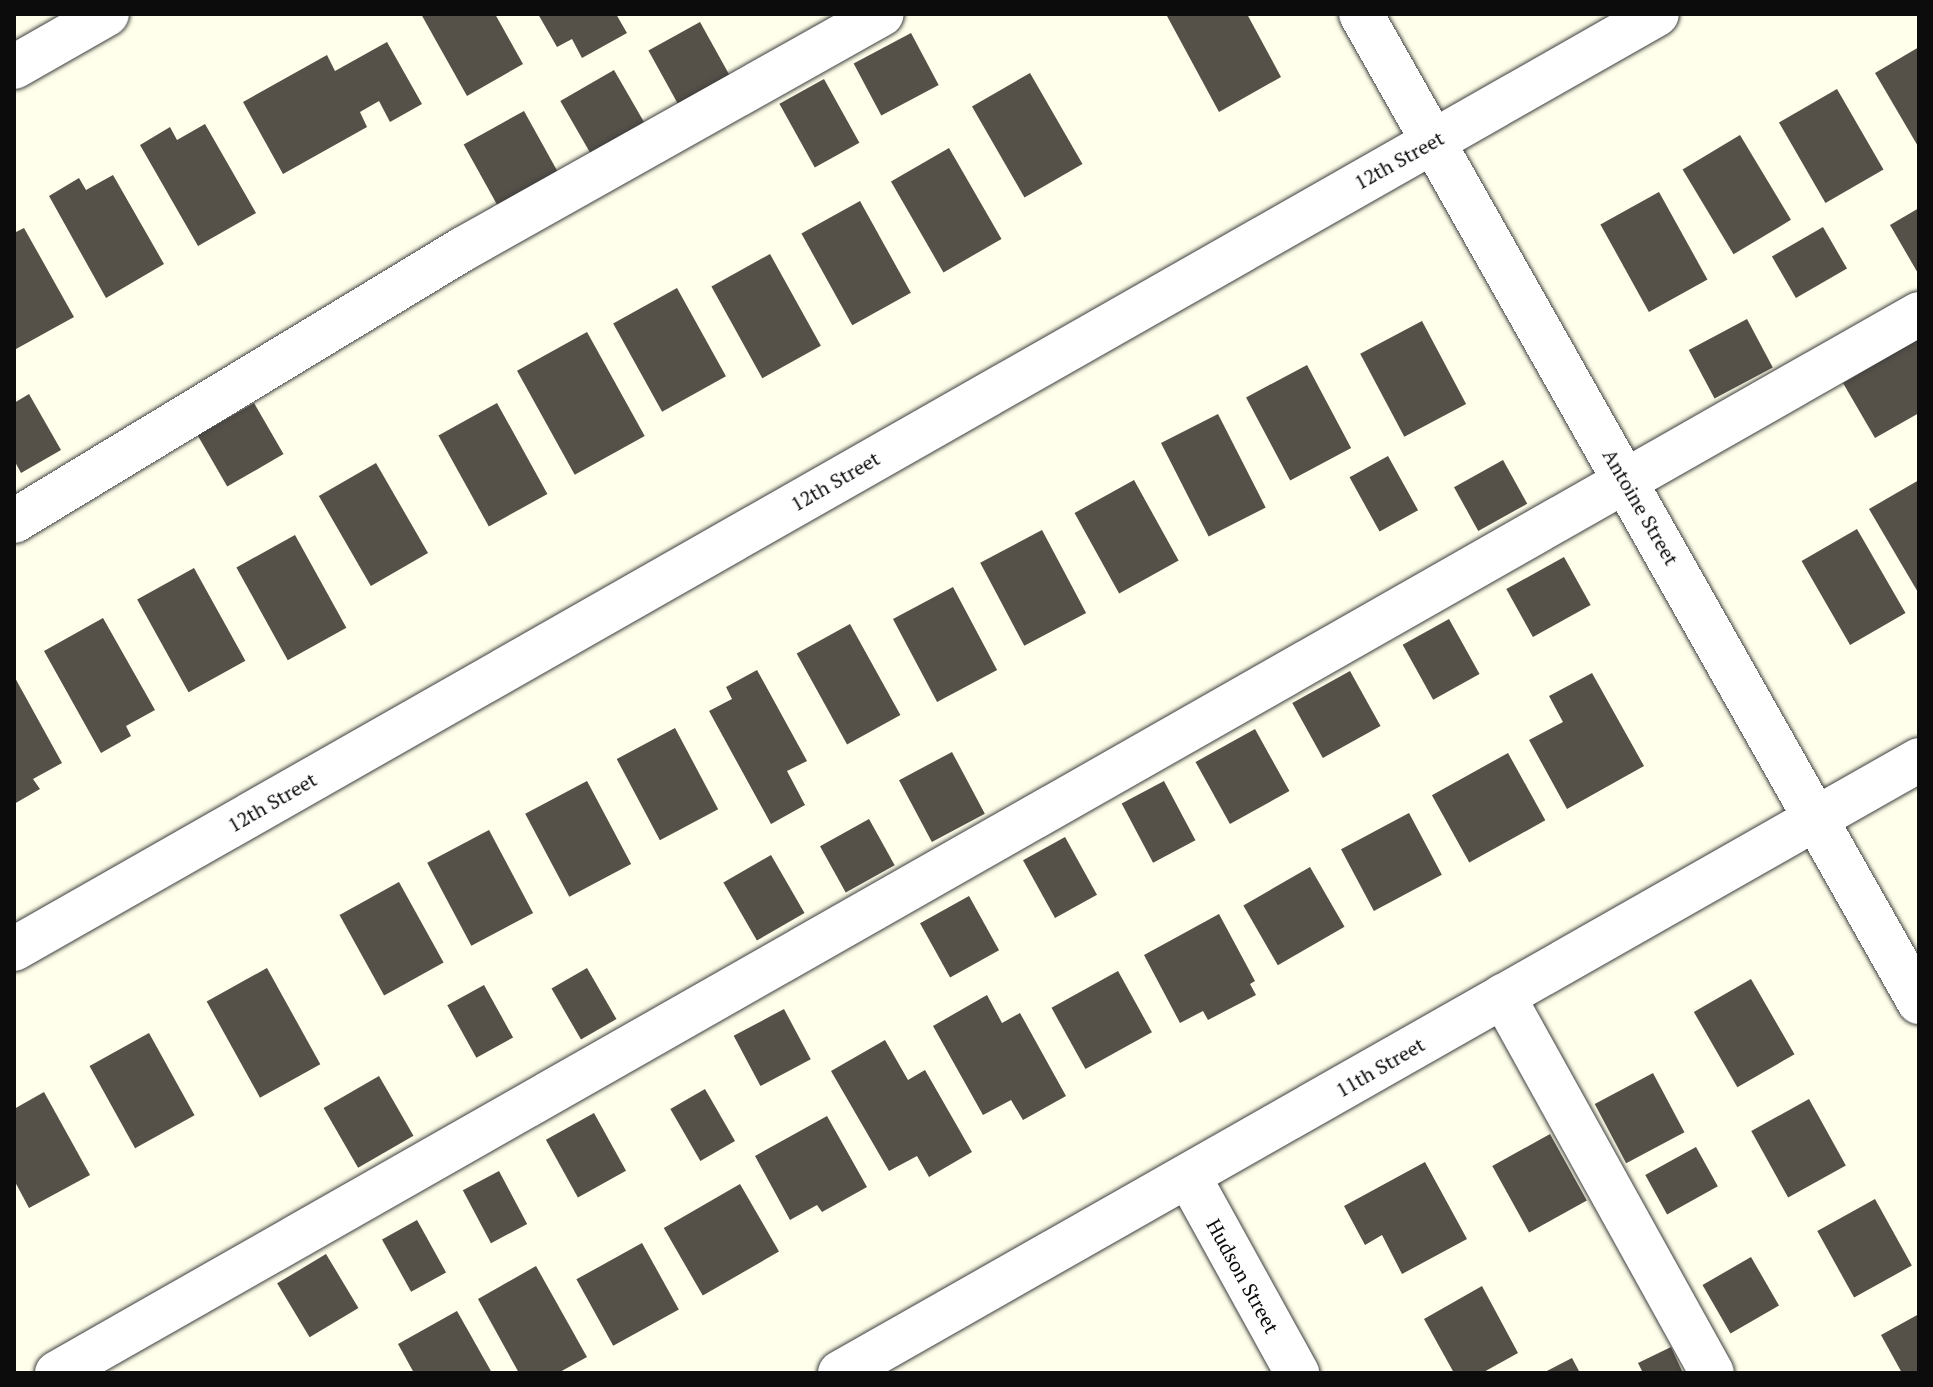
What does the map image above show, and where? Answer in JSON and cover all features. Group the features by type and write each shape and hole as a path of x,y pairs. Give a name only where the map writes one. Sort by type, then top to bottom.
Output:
{"street":[{"path":"14,67 107,14"},
{"path":"14,521 463,249 881,14"},
{"name":"Antoine Street","path":"1361,14 1818,818 1919,1002"},
{"name":"12th Street","path":"14,949 1657,14"},
{"path":"57,1373 1919,314"},
{"name":"11th Street","path":"869,1366 1503,996 1919,760"},
{"path":"1503,996 1712,1373"},
{"name":"Hudson Street","path":"1190,1179 1297,1373"}],"building":[{"path":"421,14 495,14 523,64 467,96"},
{"path":"538,14 616,14 627,33 582,58 572,39 557,47"},
{"path":"1247,14 1281,77 1219,112 1167,16"},
{"path":"700,22 731,77 679,106 648,51"},
{"path":"911,33 939,85 881,116 854,64"},
{"path":"387,42 422,104 390,122 379,101 360,112 367,127 283,174 243,102 327,55 335,71"},
{"path":"1919,47 1919,148 1875,73"},
{"path":"614,70 645,124 591,155 560,101"},
{"path":"1030,73 1082,164 1024,197 972,106"},
{"path":"824,79 859,143 815,168 779,104"},
{"path":"1837,89 1884,170 1825,203 1779,122"},
{"path":"524,111 558,173 498,207 464,144"},
{"path":"205,124 256,213 198,246 140,145 170,127 177,140"},
{"path":"1740,135 1791,220 1734,254 1683,170"},
{"path":"949,148 1002,239 943,272 891,182"},
{"path":"113,175 164,264 106,298 49,196 79,178 86,190"},
{"path":"1659,192 1707,279 1649,312 1600,224"},
{"path":"860,201 911,293 852,325 801,233"},
{"path":"1919,208 1919,275 1890,225"},
{"path":"1823,227 1847,269 1796,298 1772,256"},
{"path":"24,228 74,317 16,349 14,233"},
{"path":"770,254 821,346 762,378 711,286"},
{"path":"677,288 726,376 662,412 613,323"},
{"path":"1747,319 1773,368 1715,399 1689,350"},
{"path":"1422,321 1466,404 1404,437 1360,354"},
{"path":"587,332 645,436 575,475 517,371"},
{"path":"1919,339 1919,413 1875,438 1843,383"},
{"path":"1307,365 1351,448 1290,480 1246,397"},
{"path":"29,394 61,450 21,473 14,460 14,403"},
{"path":"254,403 284,454 227,487 198,436"},
{"path":"497,403 547,494 489,526 438,435"},
{"path":"1218,414 1266,508 1209,537 1161,443"},
{"path":"1388,456 1418,510 1380,532 1350,477"},
{"path":"1503,460 1527,504 1478,531 1454,487"},
{"path":"376,463 428,553 371,586 319,496"},
{"path":"1134,480 1179,560 1119,593 1075,513"},
{"path":"1919,480 1919,594 1869,509"},
{"path":"1857,529 1906,613 1850,645 1802,561"},
{"path":"1042,530 1086,613 1024,646 980,563"},
{"path":"295,535 346,628 288,660 236,567"},
{"path":"1564,557 1591,605 1533,637 1506,589"},
{"path":"194,568 245,661 189,692 137,600"},
{"path":"953,587 997,670 937,702 893,619"},
{"path":"103,618 155,710 126,726 131,736 101,753 44,651"},
{"path":"1449,619 1480,674 1433,700 1403,645"},
{"path":"850,624 900,715 847,745 797,654"},
{"path":"757,670 807,761 787,771 805,805 771,824 709,711 732,699 726,687"},
{"path":"1350,671 1381,726 1323,758 1292,703"},
{"path":"1592,673 1644,766 1567,809 1529,740 1563,722 1549,696"},
{"path":"14,676 62,763 33,779 40,789 14,804"},
{"path":"675,728 718,809 660,840 617,759"},
{"path":"1255,729 1289,791 1230,824 1196,762"},
{"path":"952,752 985,814 932,842 899,780"},
{"path":"1508,753 1545,820 1469,863 1432,795"},
{"path":"587,781 631,864 569,897 525,814"},
{"path":"1164,781 1195,840 1153,863 1122,804"},
{"path":"1409,813 1442,875 1374,911 1341,849"},
{"path":"869,819 895,865 846,893 820,846"},
{"path":"489,830 533,913 471,946 427,863"},
{"path":"1065,837 1097,895 1055,918 1023,860"},
{"path":"771,855 804,913 757,941 723,882"},
{"path":"1310,867 1344,927 1278,965 1243,905"},
{"path":"399,882 444,962 384,995 340,915"},
{"path":"969,896 999,950 950,977 920,923"},
{"path":"1219,914 1255,981 1250,984 1256,995 1208,1020 1203,1011 1180,1023 1144,955"},
{"path":"267,968 320,1064 260,1098 207,1001"},
{"path":"587,968 616,1019 581,1040 551,988"},
{"path":"1118,971 1152,1032 1085,1069 1052,1008"},
{"path":"1751,979 1794,1054 1737,1087 1694,1012"},
{"path":"484,985 513,1037 476,1058 447,1005"},
{"path":"987,995 1002,1023 1020,1013 1066,1096 1023,1120 1011,1100 983,1115 933,1026"},
{"path":"784,1009 811,1059 760,1086 734,1036"},
{"path":"149,1033 195,1115 135,1148 90,1066"},
{"path":"885,1040 908,1080 925,1070 972,1152 929,1177 917,1156 889,1171 831,1071"},
{"path":"1653,1073 1684,1132 1626,1163 1595,1104"},
{"path":"379,1076 414,1136 358,1168 324,1108"},
{"path":"705,1089 735,1141 700,1161 670,1109"},
{"path":"44,1092 90,1175 29,1208 14,1180 14,1109"},
{"path":"1809,1099 1846,1165 1788,1197 1751,1131"},
{"path":"594,1113 626,1171 578,1197 546,1140"},
{"path":"827,1116 867,1187 822,1212 817,1205 790,1220 755,1156"},
{"path":"1550,1134 1587,1200 1529,1232 1492,1166"},
{"path":"1696,1147 1718,1186 1667,1214 1645,1175"},
{"path":"1425,1162 1467,1239 1402,1274 1382,1235 1365,1245 1344,1206"},
{"path":"499,1171 527,1224 491,1243 463,1190"},
{"path":"740,1184 779,1252 703,1296 664,1228"},
{"path":"1875,1199 1912,1265 1854,1297 1817,1231"},
{"path":"417,1220 446,1272 411,1292 382,1239"},
{"path":"642,1243 679,1309 613,1346 576,1279"},
{"path":"326,1254 358,1308 310,1337 277,1283"},
{"path":"1751,1257 1779,1305 1731,1333 1703,1285"},
{"path":"536,1266 587,1357 558,1373 519,1373 478,1299"},
{"path":"1482,1286 1518,1353 1482,1373 1454,1373 1424,1319"},
{"path":"457,1311 492,1373 414,1373 398,1344"},
{"path":"1919,1314 1919,1373 1902,1373 1881,1335"},
{"path":"1671,1347 1683,1373 1643,1373 1638,1363"},
{"path":"1572,1358 1580,1373 1543,1373"}]}
